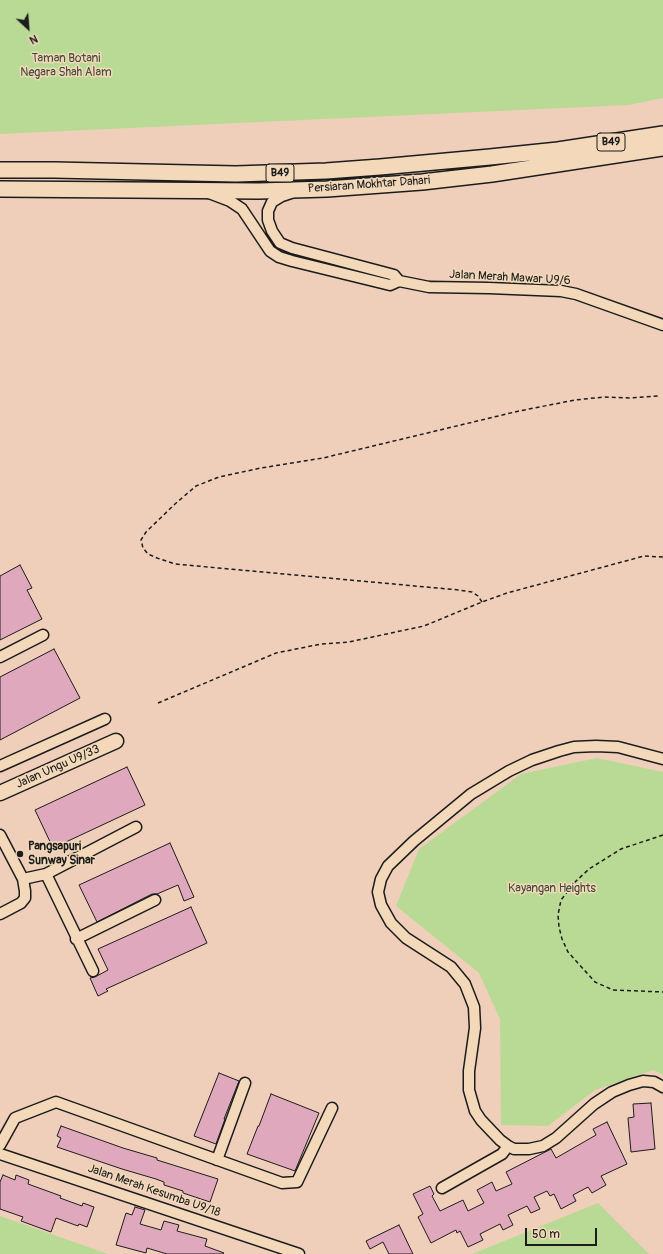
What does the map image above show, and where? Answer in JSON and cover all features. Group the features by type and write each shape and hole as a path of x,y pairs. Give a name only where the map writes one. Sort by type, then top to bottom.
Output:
{"main road":[{"name":"Persiaran Mokhtar Dahari","path":"0,170 236,174 326,171 497,157 566,149 663,134"},
{"name":"Persiaran Mokhtar Dahari","path":"0,189 260,191 334,189 422,182 492,174 663,148"}],"street":[{"name":"Jalan Merah Mawar U9/6","path":"202,190 230,201 242,209 270,251 279,257 390,285 399,281 430,288 488,288 561,291 576,294 663,325"},
{"name":"Jalan Merah Mawar U9/6","path":"299,190 282,196 272,202 268,211 268,220 272,231 280,243 292,248 394,275 399,281"},
{"path":"0,657 43,635"},
{"path":"0,766 105,719"},
{"name":"Jalan Ungu U9/33","path":"0,793 116,741"},
{"path":"663,759 618,747 596,746 567,749 532,760 509,771 471,794 414,841 388,866 381,879 378,892 380,905 391,923 406,938 451,967 465,984 474,1007 475,1028 469,1072 469,1090 475,1111 481,1120 500,1140 508,1146 514,1149 529,1149 543,1146 556,1138 594,1104 612,1092 629,1085 643,1082 654,1082 663,1087"},
{"path":"23,879 46,874 136,827"},
{"path":"0,835 23,879 26,890 25,898 21,903 0,914"},
{"path":"46,874 92,971"},
{"path":"76,939 155,900"},
{"path":"217,1160 245,1083"},
{"path":"0,1144 15,1118 56,1102 282,1183 297,1182 332,1108"},
{"path":"442,1188 502,1154 508,1146"},
{"name":"Jalan Merah Kesumba U9/18","path":"0,1154 299,1254"}],"path":[{"path":"482,602 478,596 472,592 459,590 175,564 148,554 143,548 141,540 146,532 196,486 219,477 261,468 323,458 519,411 575,400 604,397 629,398 659,396"},
{"path":"158,703 276,654 322,644 349,642 424,626 482,602 514,591 644,556 663,557"},
{"path":"663,835 621,850 589,870 575,882 561,900 558,915 562,939 568,952 595,982 613,990 663,992"}],"green space":[{"name":"Taman Botani Negara Shah Alam","path":"0,0 663,0 663,98 629,105 0,134"},
{"name":"Kayangan Heights","path":"597,758 663,772 663,1075 653,1070 595,1090 548,1126 501,1125 500,1019 479,973 396,906 419,849 521,774"},
{"path":"598,1203 649,1254 472,1254"},
{"path":"0,1216 108,1254 0,1254"}],"building":[{"path":"20,565 32,588 27,590 42,619 0,640 0,576"},
{"path":"54,649 80,698 0,740 0,677"},
{"path":"127,767 145,805 53,848 35,810"},
{"path":"170,843 194,897 184,901 178,885 157,894 152,894 97,922 79,885"},
{"path":"191,907 207,943 106,989 108,991 98,996 90,978 108,970 98,949"},
{"path":"219,1073 239,1081 216,1144 194,1136"},
{"path":"271,1094 319,1113 295,1171 247,1154"},
{"path":"651,1103 655,1149 631,1152 628,1118 634,1117 633,1104"},
{"path":"607,1122 627,1164 601,1176 606,1185 592,1193 588,1187 573,1195 576,1201 561,1209 554,1194 550,1196 547,1191 534,1197 540,1209 531,1213 527,1206 508,1215 513,1225 503,1230 500,1224 480,1234 483,1240 468,1247 460,1231 457,1233 456,1230 431,1243 418,1217 423,1214 413,1194 430,1186 434,1194 432,1196 440,1211 463,1200 468,1211 484,1203 477,1190 492,1182 496,1191 512,1184 506,1172 551,1149 556,1158 596,1135 593,1129"},
{"path":"61,1126 123,1148 157,1158 157,1160 218,1179 210,1202 164,1185 164,1182 156,1179 57,1147 61,1138 57,1136"},
{"path":"3,1175 15,1180 16,1175 29,1180 28,1184 61,1196 60,1198 82,1206 83,1203 94,1207 87,1227 79,1224 78,1226 56,1218 51,1232 21,1221 23,1217 0,1209 0,1182"},
{"path":"135,1207 145,1210 140,1224 161,1230 164,1221 179,1225 177,1231 207,1239 205,1246 224,1253 167,1254 147,1248 146,1253 116,1245 126,1213 132,1215"},
{"path":"399,1225 413,1254 389,1254 383,1242 370,1249 366,1241"}],"place":[{"name":"Pangsapuri Sunway Sinar","path":"20,854"}]}
